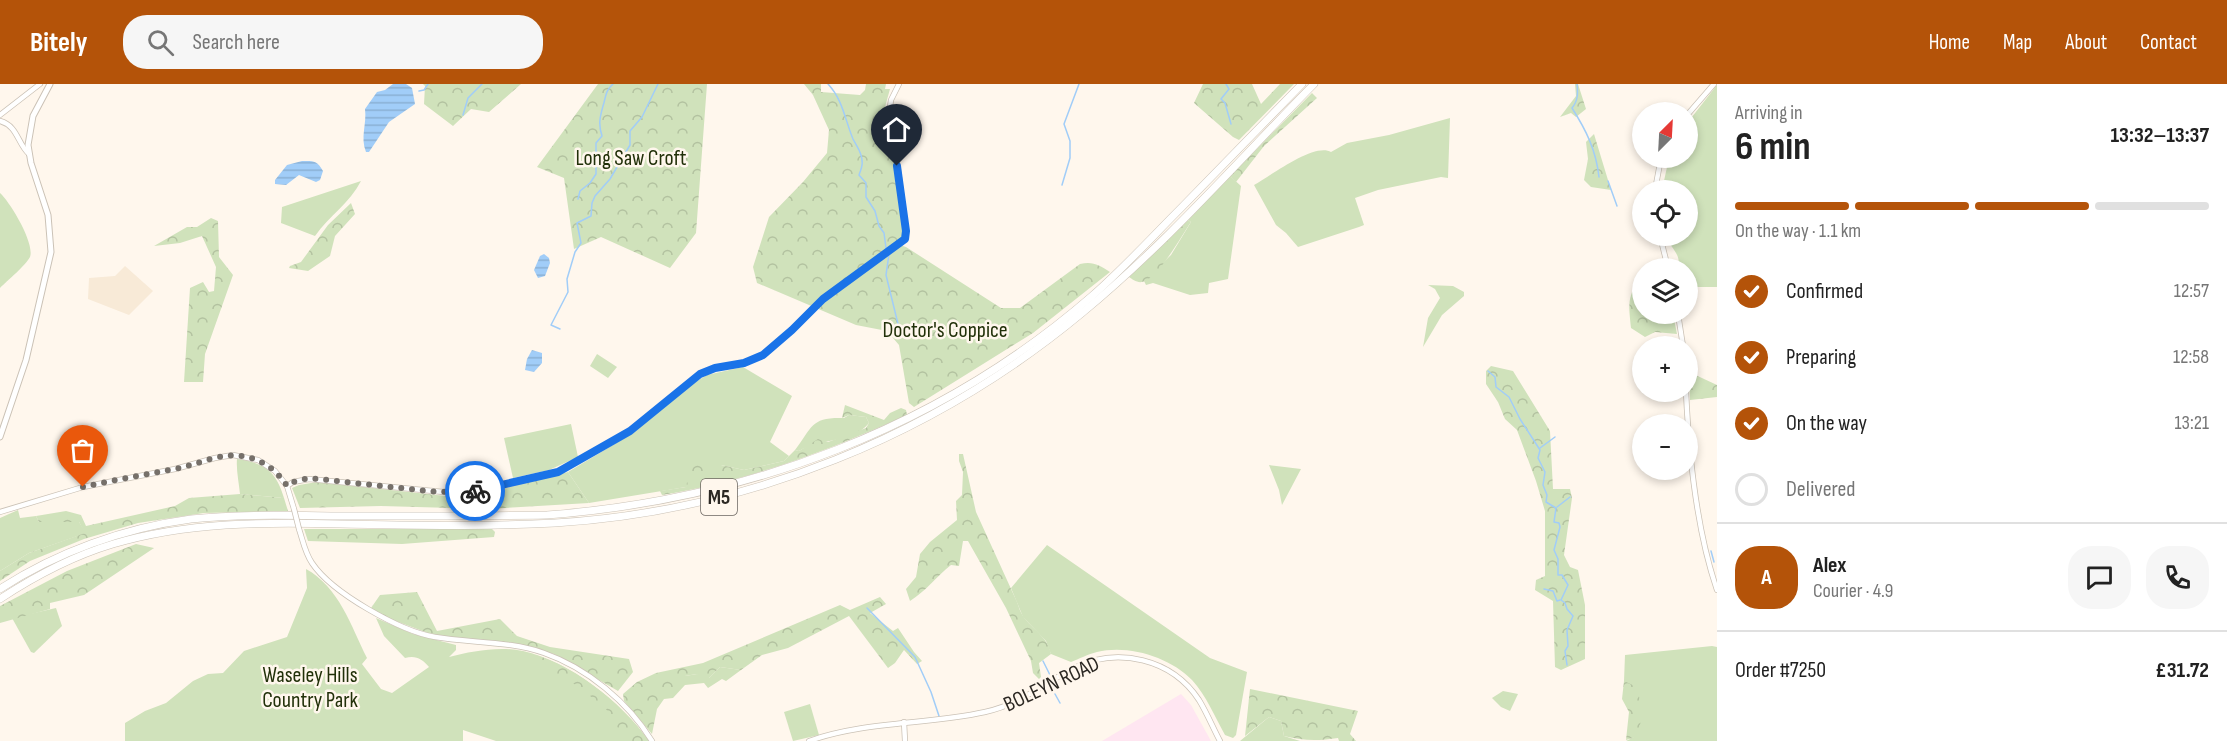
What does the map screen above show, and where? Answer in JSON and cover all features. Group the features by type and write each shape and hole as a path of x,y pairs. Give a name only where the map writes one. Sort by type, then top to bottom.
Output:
{"highway":[{"name":"M5","path":"0,589 45,563 75,550 127,532 191,519 248,516 548,516 587,513 674,499 763,477 878,434 957,392 1073,311 1135,255 1302,84"},
{"name":"M5","path":"0,599 50,570 78,557 111,544 168,531 208,525 258,523 522,524 590,519 633,514 701,501 763,485 840,458 877,443 944,410 1060,331 1132,269 1314,84"}],"main road":[{"path":"0,437 26,360 51,252 48,215 29,154 29,136 33,116 50,84"}],"street":[{"path":"0,115 40,84"},
{"path":"287,486 309,478 454,493 482,491 558,472 630,431 700,374 715,368 744,363 763,355 823,299 905,239 906,231 890,107 899,84"},
{"path":"1698,102 1714,84"},
{"path":"0,122 12,127 22,148 29,154"},
{"path":"1687,402 1692,464 1701,526 1717,590"},
{"path":"0,512 83,487 176,469 215,458 232,455 246,457 267,465 287,486 306,554 312,565 370,612 432,637 503,645 545,653 603,686 632,715 652,741"},
{"name":"BOLEYN ROAD","path":"809,741 848,729 962,716 997,709 1022,699 1086,663 1120,656 1156,664 1185,684 1200,701 1220,741"},
{"path":"904,722 905,741"}],"shaded area":[{"path":"125,266 153,291 129,315 88,299 89,278 115,276"},
{"path":"1181,694 1191,705 1211,741 1102,741"}],"green space":[{"path":"423,84 521,84 489,112 471,109 453,126 424,104 425,86"},
{"name":"Long Saw Croft","path":"598,84 707,84 696,233 670,268 601,237 574,249 564,178 537,167"},
{"name":"Doctor's Coppice","path":"804,84 821,84 821,92 860,95 865,90 866,84 886,84 885,89 890,89 885,107 906,235 900,245 1001,308 1020,308 1080,264 1096,264 1110,272 1033,333 914,407 909,403 899,345 887,331 856,325 757,283 753,267 769,217 827,153 829,130 813,95"},
{"path":"1203,84 1252,84 1261,104 1280,84 1294,84 1239,140 1194,103"},
{"path":"1575,84 1578,84 1586,109 1576,117 1571,113 1560,117 1576,96"},
{"path":"1717,85 1717,287 1698,287 1698,258 1678,258 1672,246 1698,246 1698,180 1664,180 1667,168 1698,168 1698,109"},
{"path":"1312,93 1317,98 1264,146 1236,182 1230,176"},
{"path":"1450,118 1448,178 1441,177 1378,190 1355,198 1364,225 1359,227 1298,247 1276,225 1254,185 1292,161 1314,152 1324,150 1331,152 1347,143 1389,135"},
{"path":"1594,134 1611,190 1591,187 1584,180 1588,159 1586,142"},
{"path":"1230,176 1241,186 1228,279 1209,283 1208,293 1190,295 1153,283 1146,285 1144,281 1171,255 1191,222 1188,220"},
{"path":"361,181 351,196 315,236 281,223 282,207"},
{"path":"0,193 21,223 31,251 28,260 0,288"},
{"path":"351,203 355,214 335,236 330,256 308,271 289,268 301,262 328,225"},
{"path":"211,218 218,221 219,257 233,275 205,354 203,382 184,382 190,288 203,282 209,292 214,291 216,267 202,236 180,243 154,246 187,227 197,227"},
{"path":"1188,220 1191,222 1155,273 1142,282 1129,277"},
{"path":"1428,285 1453,286 1464,292 1464,296 1442,315 1423,347 1428,318 1440,298 1435,289"},
{"path":"1632,292 1632,324 1675,324 1677,334 1655,332 1643,336 1631,328"},
{"path":"597,354 617,367 608,378 590,366"},
{"path":"1491,366 1513,371 1550,431 1553,489 1570,489 1572,498 1564,555 1570,567 1578,570 1585,605 1585,659 1561,670 1555,667 1553,601 1535,590 1536,580 1545,576 1545,511 1517,430 1505,419 1498,402 1486,384 1486,371"},
{"path":"743,367 792,396 770,442 789,456 784,461 744,470 721,465 686,487 589,503 568,472 633,433 687,387 707,375"},
{"path":"1698,376 1717,385 1717,397 1698,399"},
{"path":"845,405 884,420 890,413 901,408 906,410 907,415 847,441 756,473 662,495 660,491 686,487 693,455 744,470 784,461 795,450 799,451 818,439 828,442 866,428 869,423 866,417 849,415 842,418"},
{"path":"849,415 866,417 869,423 854,434 799,451 795,450 810,429 819,421 844,418"},
{"path":"571,424 578,457 549,470 513,478 504,438"},
{"path":"959,454 963,454 976,512 1021,613 1049,648 1051,654 1039,663 1041,677 1039,679 1033,673 1031,661 1006,608 968,541 963,541 959,566 951,565 910,601 906,589 916,577 920,554 930,542 957,520 956,501 962,495 963,472"},
{"path":"237,459 255,463 268,470 277,481 284,498 240,494"},
{"path":"1269,465 1301,469 1282,505 1279,490"},
{"path":"568,472 589,503 488,509 381,506 300,508 292,488 317,482 455,497 483,494"},
{"path":"240,494 284,498 288,511 204,513 138,523 84,539 30,561 0,581 0,571 29,553 85,533 79,522 39,522 36,516 66,511 81,515 86,526 175,506 189,498"},
{"path":"18,510 20,518 36,516 39,522 79,522 86,533 29,553 0,571 0,518"},
{"path":"304,529 492,529 495,532 494,537 402,544 308,541"},
{"path":"136,544 154,548 84,595 50,603 50,609 0,623 0,606 67,571"},
{"path":"1047,545 1210,658 1247,672 1236,735 1233,738 1225,735 1206,699 1192,680 1160,659 1148,654 1122,650 1097,652 1071,662 1051,654 1046,641 1023,617 1011,588"},
{"name":"Waseley Hills Country Park","path":"306,569 327,586 343,608 367,658 362,664 381,689 392,693 429,667 418,658 405,658 384,636 376,618 413,634 456,645 456,650 449,657 495,649 523,651 541,656 593,685 638,726 649,741 496,741 463,730 463,741 125,741 125,723 145,711 166,703 193,681 208,674 223,673 244,651 287,637 307,588"},
{"path":"417,592 437,631 500,619 517,636 550,647 629,659 633,672 618,691 554,654 536,649 436,636 385,617 371,608 380,595"},
{"path":"880,597 886,604 870,613 893,631 898,628 922,661 917,664 904,650 895,663 888,668 849,616 788,648 762,655 741,670 720,667 709,678 700,680 697,674 685,676 685,685 673,698 664,699 657,709 652,734 624,701 623,694 637,682 656,673 703,663 840,605 850,610"},
{"path":"56,608 62,626 34,653 31,652 12,618"},
{"path":"1717,647 1717,741 1626,741 1636,736 1624,681 1625,655"},
{"path":"536,655 569,669 598,689 638,727 649,741 626,741 606,709 578,686 533,663"},
{"path":"720,667 741,670 726,681 722,679 708,688 704,683 685,685 685,676 697,674 709,678"},
{"path":"1624,681 1637,687 1643,715 1636,737 1626,740 1629,712 1622,699"},
{"path":"1250,689 1358,711 1350,734 1356,741 1339,741 1338,738 1304,740 1284,736 1281,721 1269,717 1245,736"},
{"path":"1503,691 1518,694 1510,711 1501,707 1492,698"},
{"path":"810,704 819,735 793,741 784,712"},
{"path":"1269,717 1281,721 1284,736 1300,741 1240,741"}],"water":[{"path":"393,84 406,84 412,88 415,104 389,122 369,152 366,152 364,146 365,109 377,92"},
{"path":"312,161 319,165 323,171 320,180 316,182 299,175 286,185 275,184 275,180 287,165"},
{"path":"544,254 549,258 550,263 545,276 538,278 534,270 540,256"},
{"path":"532,350 542,353 542,363 534,372 525,370"}],"waterway":[{"path":"419,91 424,90 428,84"},
{"path":"463,115 468,98 482,84"},
{"path":"578,199 580,191 596,174 596,143 602,136 600,117 607,92 613,84"},
{"path":"560,329 551,325 568,292 567,279 575,252 581,243 577,223 591,216 595,196 610,179 630,145 630,131 642,117 658,84"},
{"path":"828,84 840,103 860,152 862,164 859,175 866,183 866,197 884,233 886,248"},
{"path":"1062,185 1070,158 1070,141 1064,124 1079,84"},
{"path":"1226,84 1229,89 1221,99 1225,103 1231,124"},
{"path":"1577,84 1577,97 1572,108 1590,141 1599,177"},
{"path":"1608,181 1617,206"},
{"path":"889,254 886,275 899,328"},
{"path":"1488,371 1495,377 1496,387 1509,397 1540,450 1538,458 1545,472 1543,485 1547,495 1546,502 1556,508 1554,522 1559,523 1560,527 1554,550 1558,559 1558,575 1562,575 1568,585 1561,600 1573,616 1567,630 1568,646 1565,651 1567,665"},
{"path":"1540,448 1555,437"},
{"path":"1557,507 1570,497"},
{"path":"1711,551 1714,562"},
{"path":"1544,589 1553,591 1557,601 1560,600"},
{"path":"867,608 915,657 939,716"},
{"path":"1043,661 1050,675"},
{"path":"1055,694 1060,703"}],"way so far":[{"path":"83,487 176,469 232,455 258,460 267,465 287,486 309,478 437,492 475,491"}],"route":[{"path":"475,491 558,472 630,431 700,374 710,369 744,363 763,355 823,299 905,239 906,231 897,166"}]}
